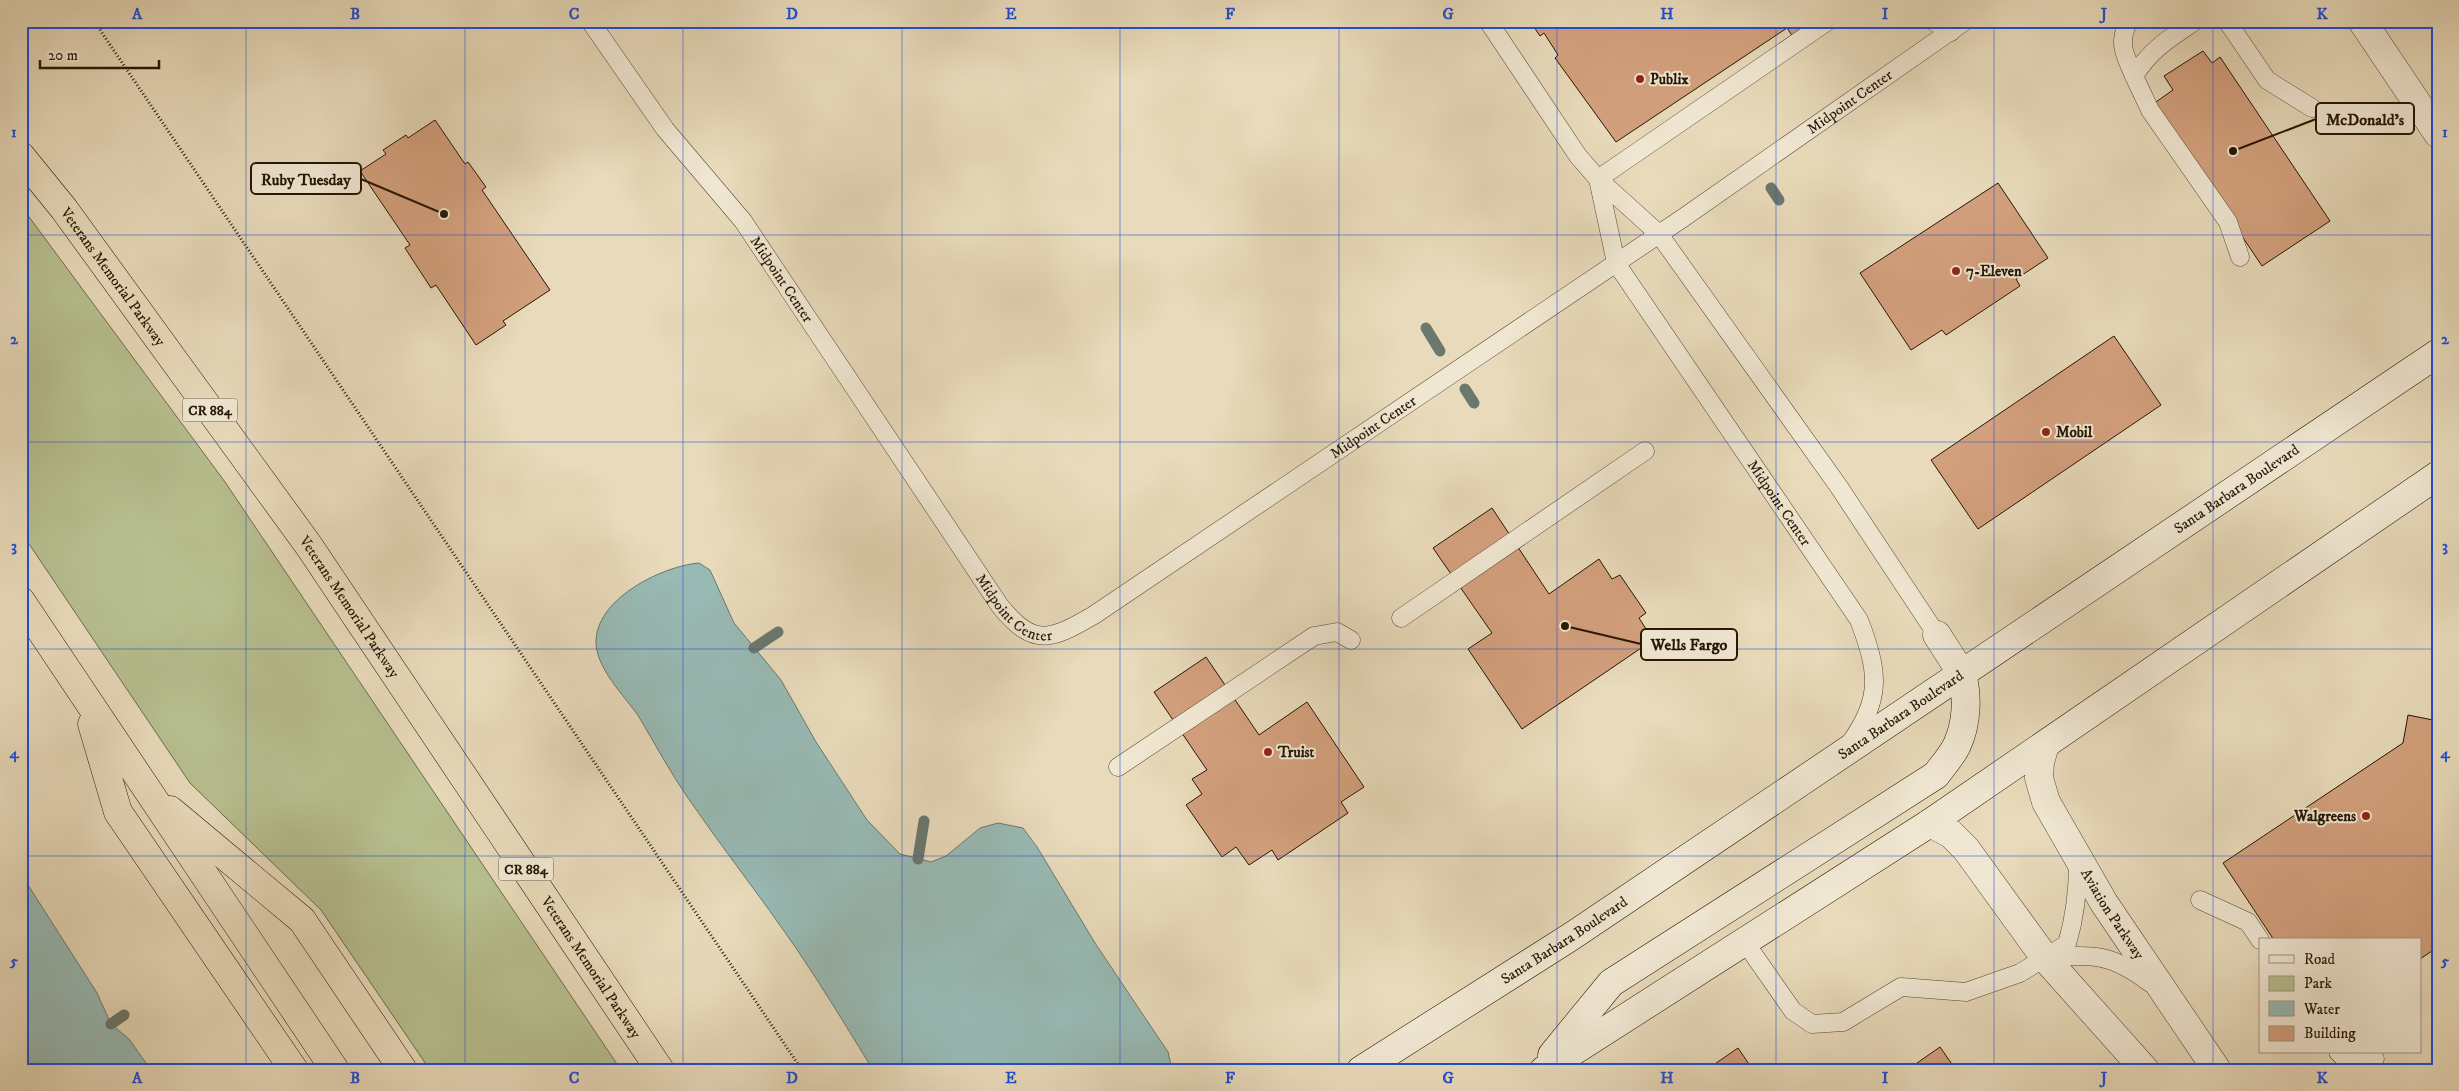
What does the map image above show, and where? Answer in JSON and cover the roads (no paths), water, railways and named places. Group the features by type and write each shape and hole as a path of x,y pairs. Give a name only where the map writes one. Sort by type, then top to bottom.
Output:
{"highway":[{"name":"Veterans Memorial Parkway","path":"21,156 64,209 309,546 660,1070"},
{"path":"21,601 84,698 335,1070"},
{"path":"84,698 118,812 294,1070"},
{"path":"146,790 302,920 403,1070"}],"main road":[{"path":"2362,21 2438,134"},
{"name":"Santa Barbara Boulevard","path":"1361,1070 1572,936 2438,353"},
{"path":"1542,1070 1930,823 2438,475"},
{"path":"1542,1070 1610,984 1936,775 1957,746 1966,713 1967,692 1962,674 1938,635"},
{"name":"Aviation Parkway","path":"2045,745 2040,762 2040,778 2046,802 2104,903 2218,1070"},
{"path":"1930,823 1951,834 1966,848 2046,958 2145,1070"}],"lane":[{"name":"Midpoint Center","path":"590,21 665,128 743,221 1000,606 1014,623 1026,632 1046,637 1065,631 1094,615 1659,234 1966,21"},
{"path":"1488,21 1578,156 1598,179 1659,234 1839,487 1938,635"},
{"path":"1598,179 1828,21"},
{"path":"1933,21 1951,32"},
{"path":"2129,21 2123,32 2123,50 2134,76 2150,110 2228,222 2240,257"},
{"path":"2134,76 2145,58 2156,47 2195,21"},
{"path":"2227,21 2267,80 2312,108"},
{"name":"Midpoint Center","path":"1598,179 1616,263 1859,620 1872,660 1874,700 1862,726 1840,756"},
{"path":"1401,618 1646,451"},
{"path":"1118,767 1314,636 1337,632 1351,640"},
{"path":"1744,941 1793,1011 1812,1024 1843,1022 1901,987 1966,992 2020,973 2067,944 2075,917 2078,892 2078,858"},
{"path":"2200,900 2248,922 2259,938"},
{"path":"2046,958 2084,954 2112,961 2132,969 2167,995"},
{"path":"2340,1054 2345,1058 2375,1059"}],"water":[{"path":"699,563 710,570 734,623 781,680 816,742 867,820 900,854 931,862 946,856 980,828 998,823 1023,828 1037,847 1095,943 1168,1052 1172,1070 873,1070 806,963 688,798 639,717 612,681 600,660 596,639 600,624 608,610 620,597 651,577 684,565"},
{"path":"21,874 97,993 111,1024 129,1039 151,1070 21,1070"}],"waterway":[{"path":"1771,188 1779,200"},
{"path":"1426,328 1440,351"},
{"path":"1465,389 1474,403"},
{"path":"754,648 778,632"},
{"path":"918,859 924,821"},
{"path":"111,1024 124,1015"}],"place":[{"name":"Publix","path":"1640,79"},
{"name":"McDonald's","path":"2233,151"},
{"name":"Ruby Tuesday","path":"444,214"},
{"name":"7-Eleven","path":"1956,271"},
{"name":"Mobil","path":"2046,432"},
{"name":"Wells Fargo","path":"1565,626"},
{"name":"Truist","path":"1268,752"},
{"name":"Walgreens","path":"2366,816"}]}
